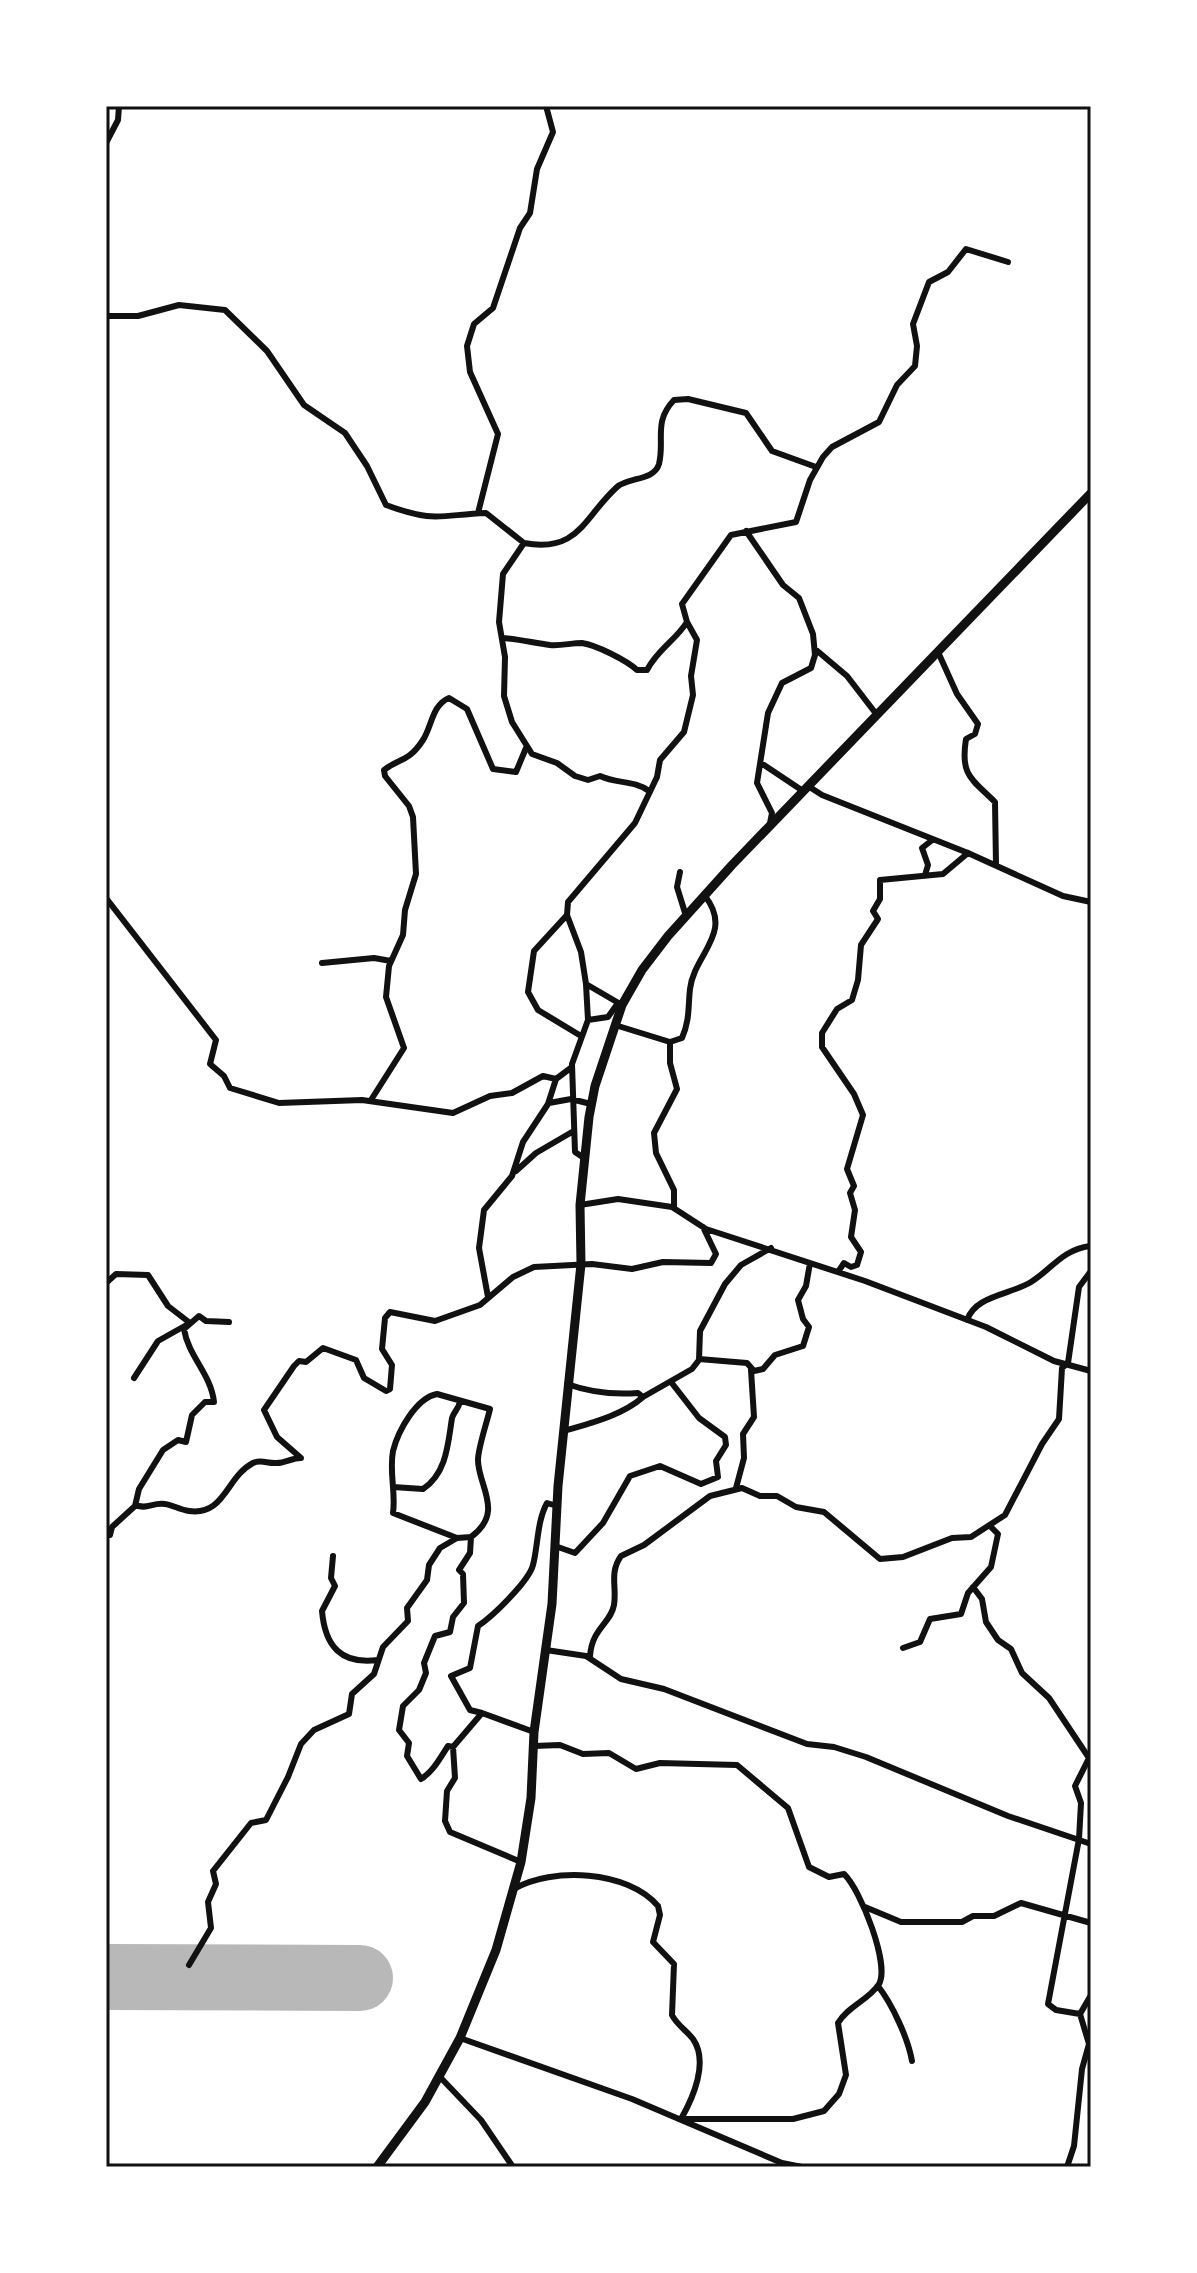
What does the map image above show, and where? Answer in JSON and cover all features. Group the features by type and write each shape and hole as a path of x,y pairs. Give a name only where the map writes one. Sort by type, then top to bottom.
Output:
{"main road":[{"path":"377,2167 440,2077 460,2038 486,1980 521,1862 531,1798 534,1732 546,1650 567,1384 581,1264 580,1205 584,1158 591,1104 620,1004 642,970 686,916 1091,493"}],"street":[{"path":"106,143 118,120 119,106"},
{"path":"478,513 498,434 470,372 467,346 474,324 493,308 520,228 530,213 537,169 553,132 546,106"},
{"path":"581,1036 538,1010 528,992 534,951 540,940 554,931 558,923 564,922 568,902 635,823 657,777 660,760 684,732 693,695 691,676 697,640 682,604 691,587 731,535 796,522 816,467 832,447 879,422 897,385 915,366 917,346 913,324 929,282 948,272 966,249 1008,262"},
{"path":"106,316 138,316 179,305 225,310 267,351 304,405 345,433 367,466 386,505 418,517 447,519 486,513 524,543 556,545 581,529 619,485 653,473 658,466 661,418 665,409 679,398 746,413 772,451 816,467"},
{"path":"746,531 783,585 799,598 811,625 815,649 811,668 790,676 775,693 768,713 757,783 772,813 769,827"},
{"path":"524,543 503,574 499,622 505,657 504,696 526,748 575,776 588,780 600,776 613,782 638,783 649,791"},
{"path":"502,638 518,642 536,639 545,645 584,643 626,659 637,670 647,670 657,651 673,641 687,622"},
{"path":"815,649 847,676 877,715"},
{"path":"938,652 955,689 978,724 975,734 966,739 964,762 973,784 995,802 996,865"},
{"path":"371,1100 404,1048 386,997 391,961 405,928 405,910 416,874 412,811 387,780 384,770 409,758 426,735 439,704 449,698 467,709 493,769 516,772 526,748"},
{"path":"761,763 806,789 931,841 968,853 1063,896 1090,900"},
{"path":"925,875 924,869 928,868 922,848 931,841"},
{"path":"838,1272 844,1263 851,1267 857,1265 861,1252 851,1237 855,1210 850,1193 854,1186 847,1169 863,1115 854,1094 822,1047 822,1033 837,1009 852,1000 858,980 861,945 878,919 873,911 880,899 880,880 943,874 968,853"},
{"path":"680,872 677,887 686,916"},
{"path":"615,1025 670,1042 682,1038 692,1005 690,987 711,943 716,917 705,896"},
{"path":"106,898 216,1040 210,1064 224,1076 230,1088 247,1095 263,1095 279,1103 371,1100 453,1113 490,1096 512,1093 543,1076 556,1079"},
{"path":"567,915 581,952 586,984 588,1020 572,1067 571,1099 575,1152 584,1158"},
{"path":"322,963 374,958 391,961"},
{"path":"586,984 620,1004 608,1017 588,1020"},
{"path":"670,1042 670,1063 677,1089 654,1133 656,1153 674,1190 671,1196 674,1208"},
{"path":"512,1176 523,1142 548,1104 556,1079 572,1067"},
{"path":"548,1104 556,1099 571,1099 591,1104"},
{"path":"488,1297 479,1248 484,1210 519,1165 529,1162 536,1153 572,1130 588,1125"},
{"path":"580,1205 618,1199 674,1208 703,1227 838,1272 967,1320 1065,1365 1091,1371"},
{"path":"136,1505 143,1509 164,1503 186,1511 210,1509 228,1494 233,1481 257,1461 273,1464 301,1458 277,1437 264,1410 299,1361 306,1362 317,1352 328,1349 356,1360 364,1378 386,1391 390,1389 394,1374 382,1349 385,1318 390,1312 435,1321 480,1305 513,1277 534,1267 581,1264 632,1269 663,1262 711,1263 716,1254 703,1227"},
{"path":"967,1320 972,1309 1029,1283 1062,1255 1091,1245"},
{"path":"563,1431 610,1413 625,1412 643,1397 692,1369 699,1359 700,1331 725,1284 741,1265 771,1248"},
{"path":"751,1370 763,1369 775,1355 807,1342 809,1327 803,1319 798,1300 806,1286 810,1263"},
{"path":"586,1656 590,1656 593,1637 613,1607 613,1577 621,1556 644,1545 710,1496 736,1488 777,1496 796,1507 824,1512 880,1559 903,1557 941,1541 971,1537 991,1527 1012,1507 1042,1444 1059,1419 1079,1287 1091,1271"},
{"path":"106,1283 116,1274 148,1275 168,1306 190,1323"},
{"path":"106,1534 110,1535 112,1527 136,1505 139,1489 163,1450 178,1440 186,1442 192,1415 205,1402 214,1402 211,1384 188,1348 184,1329 199,1316 206,1321 229,1322"},
{"path":"134,1378 158,1341 190,1323"},
{"path":"555,1546 575,1553 603,1523 630,1476 660,1466 701,1484 716,1479 717,1458 726,1445 743,1434 754,1417 751,1370 747,1363 721,1358 699,1359"},
{"path":"671,1382 699,1418 725,1437 726,1445"},
{"path":"567,1384 592,1392 626,1396 638,1393 643,1397"},
{"path":"453,1747 448,1746 436,1759 430,1773 421,1779 407,1756 409,1743 399,1730 403,1706 419,1690 426,1673 424,1663 429,1646 435,1636 450,1632 453,1617 464,1603 463,1574 459,1570 470,1553 471,1537 485,1519 487,1510 489,1494 478,1460 490,1409 437,1394 429,1395 415,1407 394,1449 393,1513 457,1538 471,1537"},
{"path":"393,1487 423,1489 434,1479 444,1464 452,1417 460,1401"},
{"path":"736,1488 744,1458 743,1434"},
{"path":"534,1732 470,1710 451,1676 470,1668 478,1626 499,1612 533,1568 542,1512 547,1503 557,1506"},
{"path":"903,1648 920,1642 930,1619 961,1614 968,1593 992,1563 998,1534 991,1527"},
{"path":"189,1965 211,1928 208,1902 216,1884 213,1871 217,1863 232,1851 251,1823 266,1820 301,1744 314,1730 349,1714 352,1694 374,1674 387,1642 408,1621 407,1608 427,1580 431,1560 442,1547 450,1546 457,1538"},
{"path":"333,1556 331,1578 335,1586 322,1611 333,1645 337,1654 344,1657 378,1660"},
{"path":"973,1587 982,1599 986,1622 998,1640 1011,1649 1022,1673 1049,1698 1089,1756 1075,1786 1081,1803 1079,1842 1048,2004 1056,2010 1080,2014"},
{"path":"546,1650 586,1656 621,1679 664,1689 807,1744 834,1747 866,1757 1079,1842 1091,1844"},
{"path":"482,1713 453,1747 455,1778 447,1791 445,1821 450,1832 521,1862"},
{"path":"534,1746 563,1745 583,1754 609,1753 636,1769 660,1763 737,1765 788,1808 809,1867 829,1877 838,1873 848,1876 865,1907 882,1965 878,1986 838,2023 846,2075 839,2094 824,2111 793,2119 681,2119"},
{"path":"514,1889 539,1876 572,1874 629,1886 658,1906 653,1942 674,1964 672,2015 694,2041 698,2059 697,2081 681,2119"},
{"path":"865,1907 901,1922 967,1921 973,1916 994,1916 1021,1903 1091,1923"},
{"path":"878,1986 893,2008 910,2046 912,2061"},
{"path":"1067,2167 1074,2146 1080,2084 1089,2044 1080,2014 1091,1995"},
{"path":"460,2038 681,2119 782,2163 802,2167"},
{"path":"440,2077 487,2128 513,2167"}],"runway":[{"path":"106,1977 360,1978"}]}
